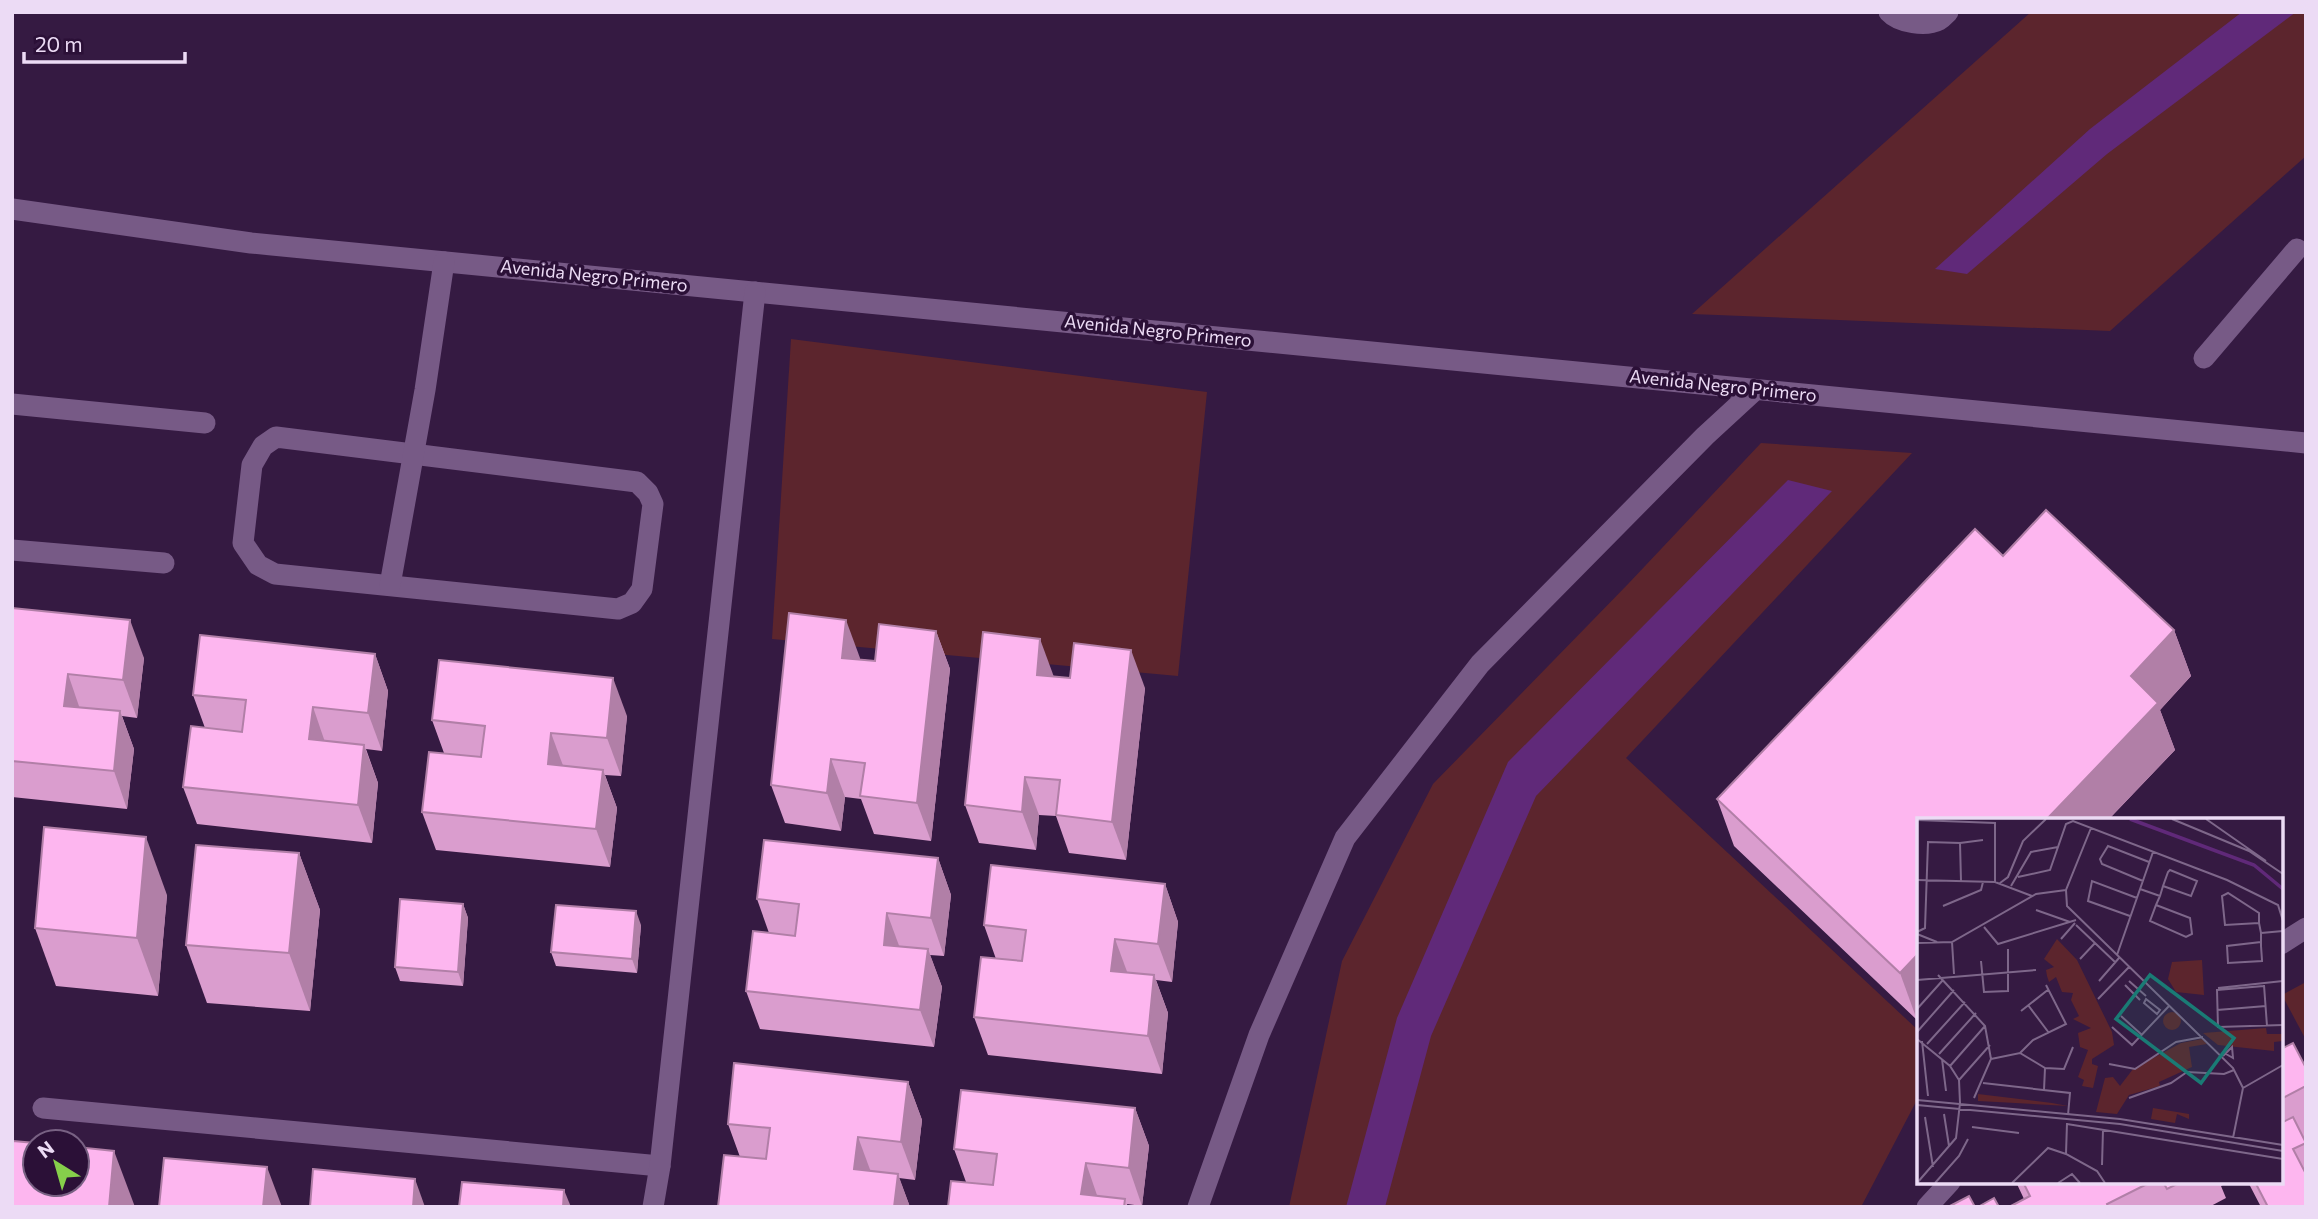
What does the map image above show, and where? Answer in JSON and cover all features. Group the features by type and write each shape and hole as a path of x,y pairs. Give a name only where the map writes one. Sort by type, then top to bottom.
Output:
{"street":[{"path":"1889,12 1894,18 1917,23 1943,17"},
{"name":"Avenida Negro Primero","path":"12,209 251,243 2306,443"},
{"path":"2204,358 2303,251"},
{"path":"390,585 425,390 444,262"},
{"path":"653,1207 660,1166 755,292"},
{"path":"1198,1207 1259,1035 1345,838 1480,664 1755,390"},
{"path":"12,404 205,423"},
{"path":"276,437 412,455 637,482 648,492 653,504 642,589 632,603 618,609 275,574 258,565 243,544 252,465 263,446 276,437"},
{"path":"12,550 164,563"},
{"path":"2283,943 2306,928"},
{"path":"43,1108 660,1166"},
{"path":"1927,1207 1948,1184"}],"shaded area":[{"path":"2031,12 2306,12 2306,156 2110,331 1692,314"},
{"path":"2242,12 2296,12 2107,154 1967,274 1935,269 2090,129"},
{"path":"791,339 1207,392 1178,676 772,639"},
{"path":"1761,443 1912,453 1626,758 1917,1029 1917,1100 1861,1207 1289,1207 1342,961 1433,784"},
{"path":"1788,480 1832,491 1536,796 1431,1036 1385,1207 1346,1207 1397,1018 1508,762"},
{"path":"2306,982 2306,1040 2283,997"}],"building":[{"path":"2046,510 2174,630 2131,676 2158,703 2048,818 1917,818 1917,955 1900,973 1717,799 1975,529 2003,556"},
{"path":"12,608 130,620 123,680 68,674 64,706 120,711 114,771 12,761"},
{"path":"789,613 846,620 842,658 875,661 879,624 936,631 917,803 860,796 865,763 831,759 827,793 771,785"},
{"path":"983,632 1040,639 1037,675 1070,678 1074,643 1131,650 1112,822 1056,815 1060,780 1025,777 1022,812 965,805"},
{"path":"200,635 375,654 368,713 313,707 309,739 364,745 358,805 183,787 191,726 242,732 246,700 193,695"},
{"path":"439,660 613,678 607,738 551,733 548,764 603,770 596,829 422,812 429,752 481,757 485,726 432,720"},
{"path":"44,827 146,837 137,938 35,928"},
{"path":"764,840 938,858 931,918 887,913 884,945 928,949 920,1010 746,991 753,931 795,936 799,904 757,899"},
{"path":"196,845 299,853 289,953 186,945"},
{"path":"991,865 1165,884 1158,944 1115,939 1111,971 1154,975 1148,1036 974,1017 981,957 1022,961 1026,930 984,925"},
{"path":"400,899 463,904 458,972 395,967"},
{"path":"556,905 636,911 632,959 551,952"},
{"path":"2293,1043 2306,1068 2306,1086 2283,1098 2283,1048"},
{"path":"734,1063 908,1082 901,1142 858,1137 854,1169 898,1174 894,1207 718,1207 724,1155 766,1159 770,1128 728,1124"},
{"path":"961,1090 1135,1108 1129,1168 1086,1163 1081,1194 1125,1199 1124,1207 948,1207 951,1181 993,1185 997,1154 954,1149"},
{"path":"2293,1117 2306,1143 2293,1149 2306,1174 2306,1207 2268,1207 2256,1184 2283,1184 2283,1122"},
{"path":"13,1141 21,1142 21,1198 91,1198 91,1149 114,1151 109,1207 12,1207"},
{"path":"164,1158 267,1167 263,1207 159,1207"},
{"path":"313,1169 415,1179 413,1207 310,1207"},
{"path":"462,1182 564,1190 563,1207 459,1207"},
{"path":"2024,1184 2147,1184 2107,1204 2108,1207 2009,1207 2030,1196"},
{"path":"2164,1184 2177,1184 2167,1189"},
{"path":"1969,1196 1975,1207 1948,1207"},
{"path":"1994,1198 1999,1207 1978,1207"}]}
